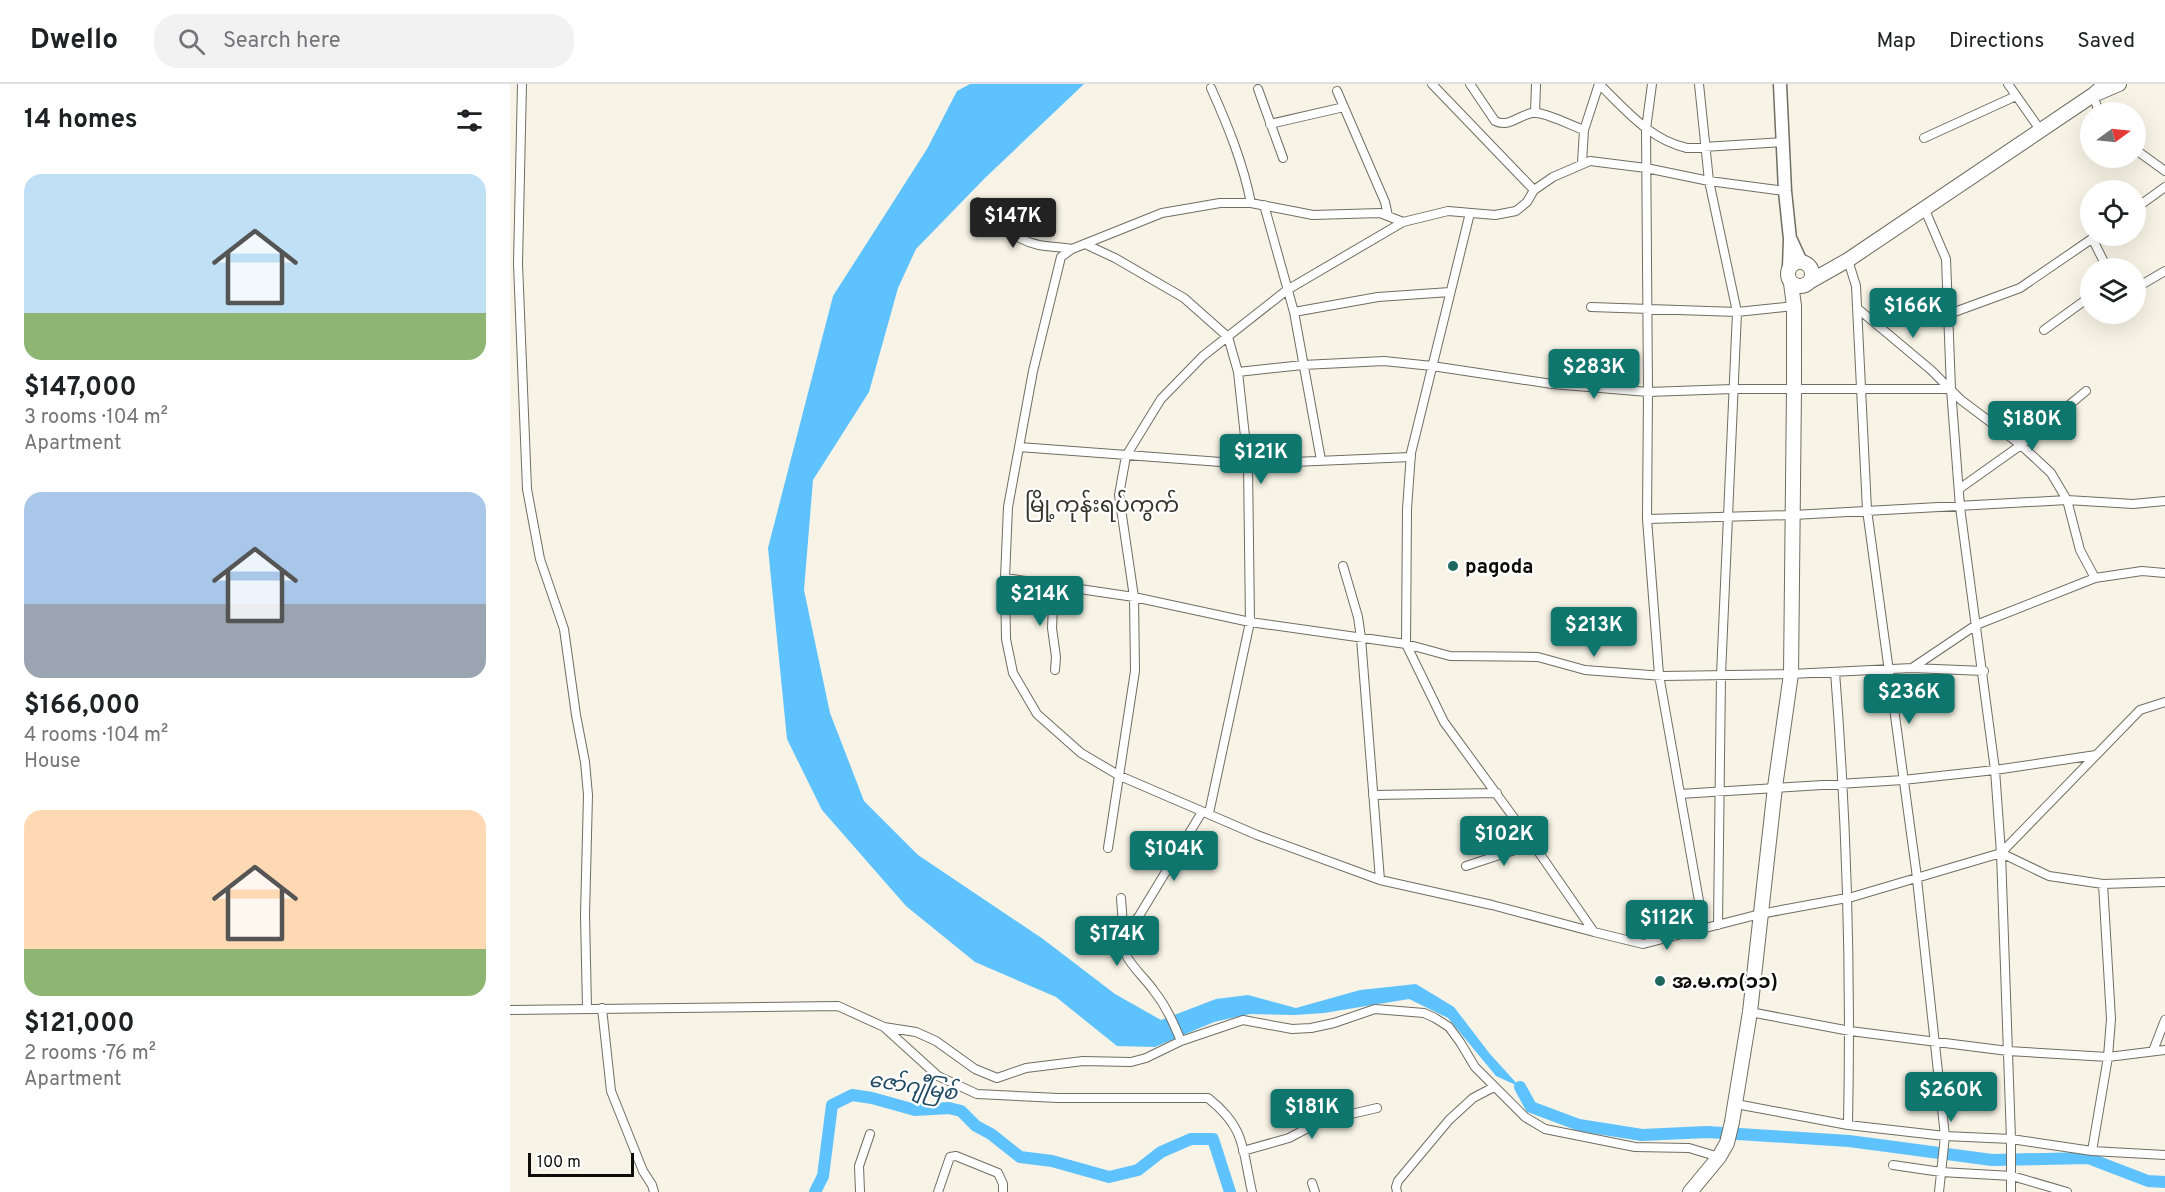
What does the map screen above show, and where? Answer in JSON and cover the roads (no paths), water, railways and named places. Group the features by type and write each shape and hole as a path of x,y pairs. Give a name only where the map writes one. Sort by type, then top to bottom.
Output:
{"highway":[{"path":"1801,284 1843,264 2041,131 2106,84"},
{"path":"2093,95 2119,84"},
{"path":"1801,284 1788,276 1799,264 1843,264"},
{"path":"1690,1192 1719,1157 1727,1143 1736,1104 1750,1012 1775,788 1791,674 1794,306 1801,284 1812,272 1799,264"}],"main road":[{"path":"1780,84 1785,191 1790,239 1799,264"}],"street":[{"path":"522,84 518,264 527,489 540,559 564,629 585,762 588,795 585,915 587,1008"},
{"path":"1432,84 1534,190"},
{"path":"1470,84 1495,121 1506,124 1535,113 1584,130"},
{"path":"1535,113 1536,84"},
{"path":"1582,162 1584,130 1599,84 1646,129 1671,145 1704,148 1783,142"},
{"path":"1652,84 1646,129 1647,519 1659,675 1704,929"},
{"path":"1699,84 1709,181 1737,312 1721,675 1718,925"},
{"path":"2008,84 2041,131"},
{"path":"1211,88 1231,133 1251,203"},
{"path":"1258,89 1283,158"},
{"path":"1337,91 1385,202 1388,216"},
{"path":"2093,95 2095,102"},
{"path":"1924,138 2016,96"},
{"path":"1270,124 1344,107"},
{"path":"2146,157 2165,171"},
{"path":"1108,848 1135,671 1134,597 1119,495 1126,456 1161,399 1203,356 1287,290 1403,222 1448,211 1495,215 1516,211 1527,202 1534,190 1582,162 1646,168 1709,181 1785,191"},
{"path":"2146,201 2165,187"},
{"path":"978,202 1002,228 1016,237 1038,245 1072,249"},
{"path":"1403,222 1380,213 1313,215 1251,203 1220,203 1162,213 1072,249 1061,257 1034,371 1008,507 1005,578 1006,639 1013,673 1036,714 1082,753 1120,776 1205,813 1257,835 1380,880 1492,905 1643,944 1760,914 1848,898 2001,853 2140,710 2165,702"},
{"path":"1264,205 1294,312 1321,460"},
{"path":"1925,210 1946,258 1951,388 1960,507 1984,671 1995,770 2001,853 2011,1192"},
{"path":"1470,213 1431,366 1411,457 1407,509 1406,644 1444,722 1497,793 1594,932"},
{"path":"1085,244 1115,258 1184,298 1228,338 1238,372 1248,464 1250,622 1205,813 1124,936"},
{"path":"1949,314 2020,288 2081,246"},
{"path":"1843,264 1856,286 1867,510 1917,877 1945,1136 1939,1192"},
{"path":"2146,282 2165,272"},
{"path":"1294,312 1378,297 1450,292"},
{"path":"2044,330 2080,304"},
{"path":"1591,307 1737,312 1794,306"},
{"path":"1857,308 1951,388 1961,400 2022,445 2051,473 2067,500 2080,550 2095,578"},
{"path":"1238,372 1303,365 1383,361 1552,384 1648,392 1733,389 1951,388"},
{"path":"1959,489 2022,445 2086,391"},
{"path":"1019,447 1248,464 1411,457"},
{"path":"1647,519 1792,515 2067,500 2133,504 2165,501"},
{"path":"1343,566 1358,616 1361,638 1380,880"},
{"path":"1912,668 1976,625 2095,578 2142,571 2165,573"},
{"path":"1005,578 1134,597 1250,622 1406,644 1450,656 1538,657 1585,670 1659,675 1791,674 1912,668 1984,671"},
{"path":"1054,585 1052,628 1056,657 1055,670"},
{"path":"1835,672 1844,784 1848,898 1850,1031 1848,1125"},
{"path":"1680,794 1904,780 1995,770 2096,755"},
{"path":"1373,795 1497,793"},
{"path":"1466,866 1533,844"},
{"path":"2001,853 2049,876 2103,884 2165,882"},
{"path":"2092,1151 2108,1057 2111,1019 2103,884"},
{"path":"1120,898 1125,954 1128,961 1154,990 1170,1015 1180,1039"},
{"path":"510,1010 838,1006 884,1027 916,1032 926,1036 948,1048 975,1069 997,1078 1026,1068 1083,1061 1131,1062 1146,1058 1180,1039 1244,1020 1292,1029 1334,1023 1375,1010 1424,1013 1449,1027 1475,1067 1525,1116 1545,1129 1635,1147 1689,1148 1719,1157"},
{"path":"602,1008 612,1091 643,1171 654,1192"},
{"path":"1750,1012 1850,1031 2008,1051 2108,1057 2165,1050"},
{"path":"2153,1051 2165,1020"},
{"path":"884,1027 938,1076 977,1094 1058,1098 1208,1098 1224,1111 1235,1125 1240,1136 1252,1192"},
{"path":"1397,1192 1398,1181 1449,1120 1473,1098 1494,1087"},
{"path":"1736,1104 1848,1125 1945,1136 2011,1138 2092,1151 2165,1155"},
{"path":"1242,1151 1289,1138 1321,1121 1377,1108"},
{"path":"860,1192 859,1166 870,1134"},
{"path":"938,1192 950,1157 956,1156 998,1173 1003,1184 1003,1192"},
{"path":"1893,1165 1941,1173 2012,1176 2067,1192"},
{"path":"1312,1183 1316,1192"}],"water":[{"path":"970,84 1084,84 985,178 916,249 898,288 869,392 813,480 804,590 830,713 864,801 918,855 1043,939 1115,994 1161,1020 1216,999 1248,995 1296,1008 1360,990 1416,984 1454,1007 1490,1054 1520,1087 1496,1076 1448,1018 1409,999 1324,1013 1250,1014 1214,1022 1155,1047 1117,1046 1056,997 975,962 906,906 822,810 787,739 768,548 833,296 927,149 957,91"}],"waterway":[{"path":"1520,1087 1531,1107 1579,1125 1642,1135 1707,1132 1849,1141 1992,1160 2088,1158 2148,1181 2165,1182"},
{"name":"ဇော်ဂျီမြစ်","path":"815,1192 823,1176 832,1105 852,1095 915,1110 949,1108 961,1111 976,1126 991,1134 1020,1157 1052,1161 1109,1177 1138,1170 1161,1152 1191,1139 1213,1139 1230,1192"}],"place":[{"name":"pagoda","path":"1453,566"},
{"name":"အ.မ.က(၁၁)","path":"1660,981"}],"district":[{"name":"မြို့ကုန်းရပ်ကွက်","path":"1102,504"}]}
